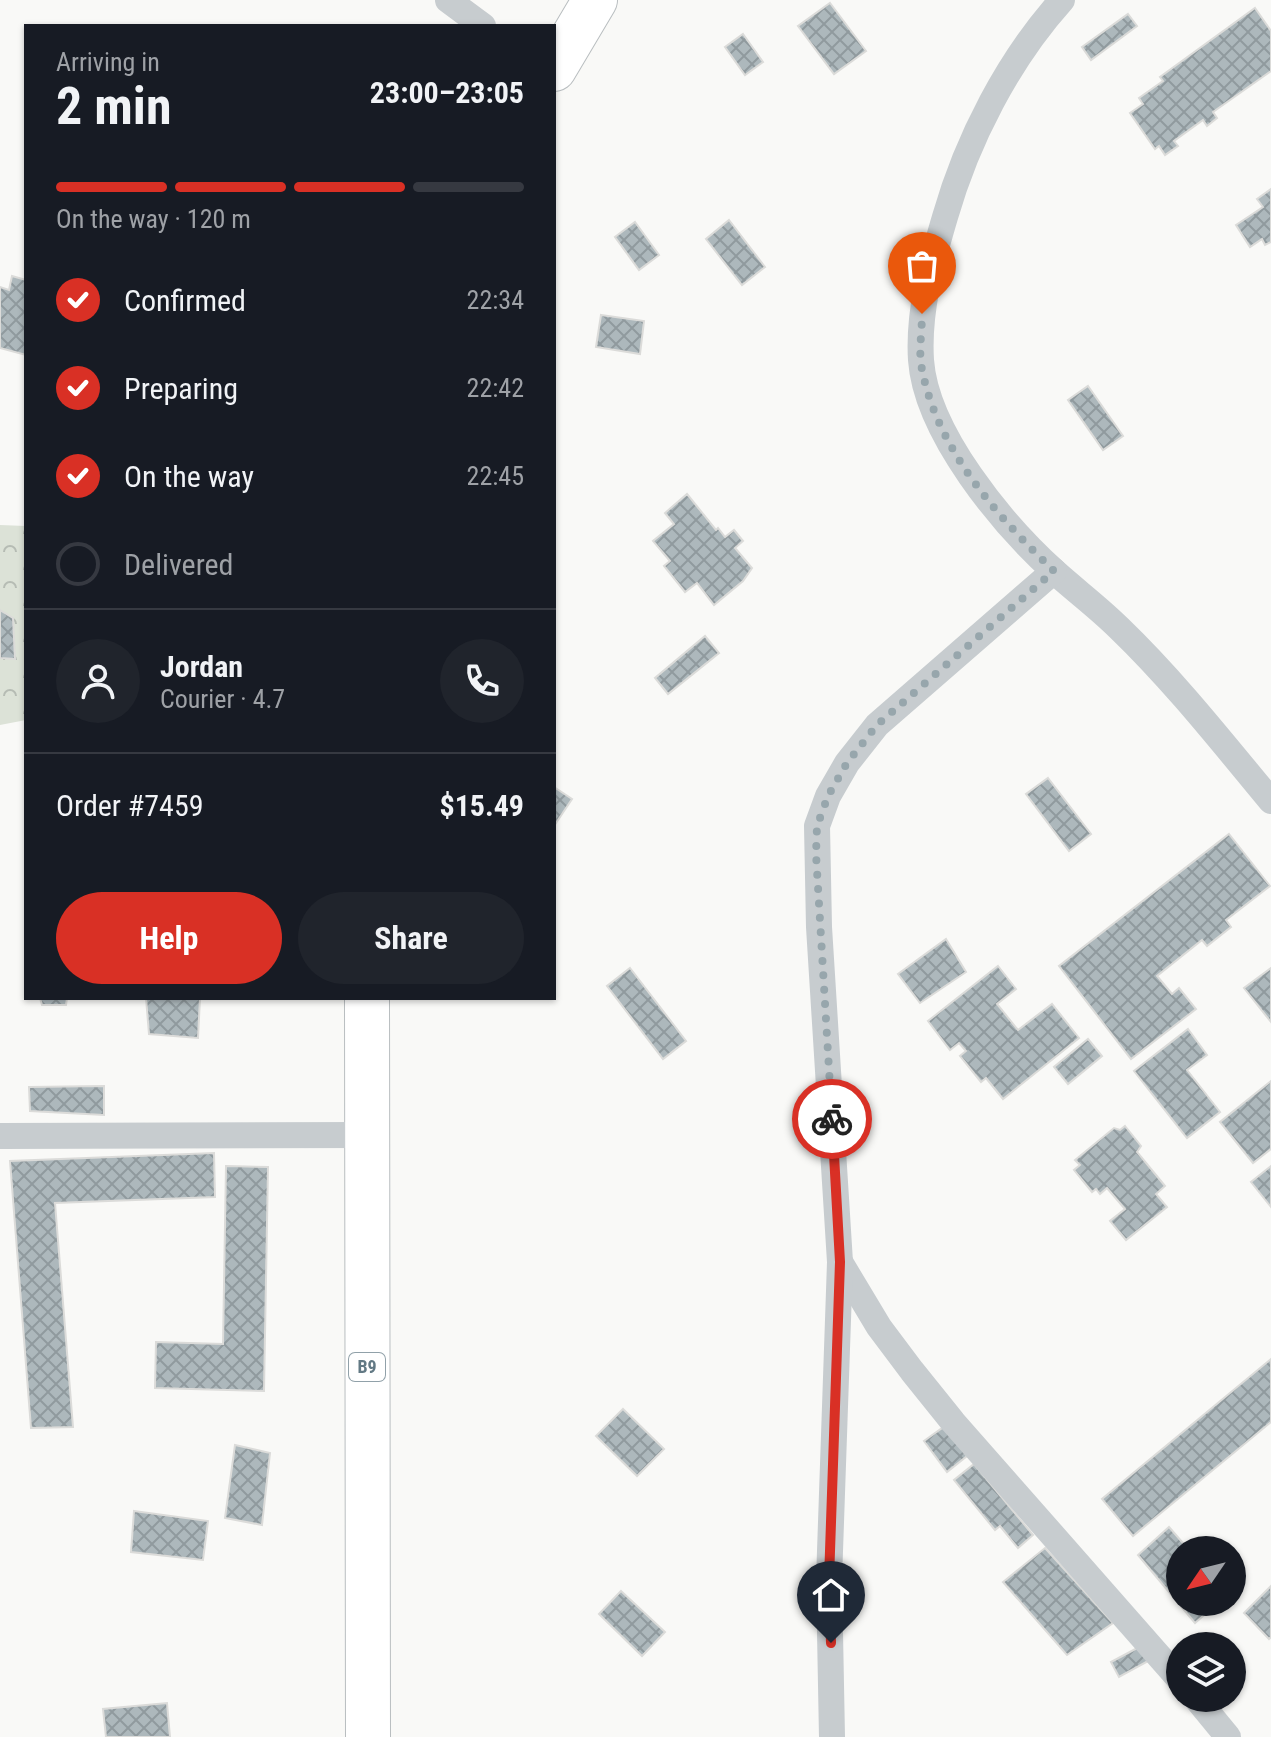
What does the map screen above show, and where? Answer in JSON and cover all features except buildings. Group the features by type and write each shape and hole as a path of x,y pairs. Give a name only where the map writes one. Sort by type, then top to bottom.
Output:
{"highway":[{"path":"556,66 595,0"},
{"name":"B9","path":"367,1000 368,1737"}],"street":[{"path":"448,0 480,24"},
{"path":"1062,0 1013,66 994,99 951,195 922,314 921,362 932,405 955,454 1022,540 1119,628 1271,801"},
{"path":"832,1737 829,1580 840,1262 819,927 817,826 828,796 847,763 877,725 1054,571"},
{"path":"0,1136 368,1135"},
{"path":"840,1262 879,1327 945,1412 1166,1664"},
{"path":"1207,1712 1228,1737"}],"green space":[{"path":"0,525 24,526 24,720 0,725"}],"way so far":[{"path":"832,1119 816,854 817,826 828,796 847,763 877,725 1054,571 1022,540 955,454 932,405 921,362 922,314"}],"route":[{"path":"831,1643 829,1580 840,1262 832,1119"}]}
